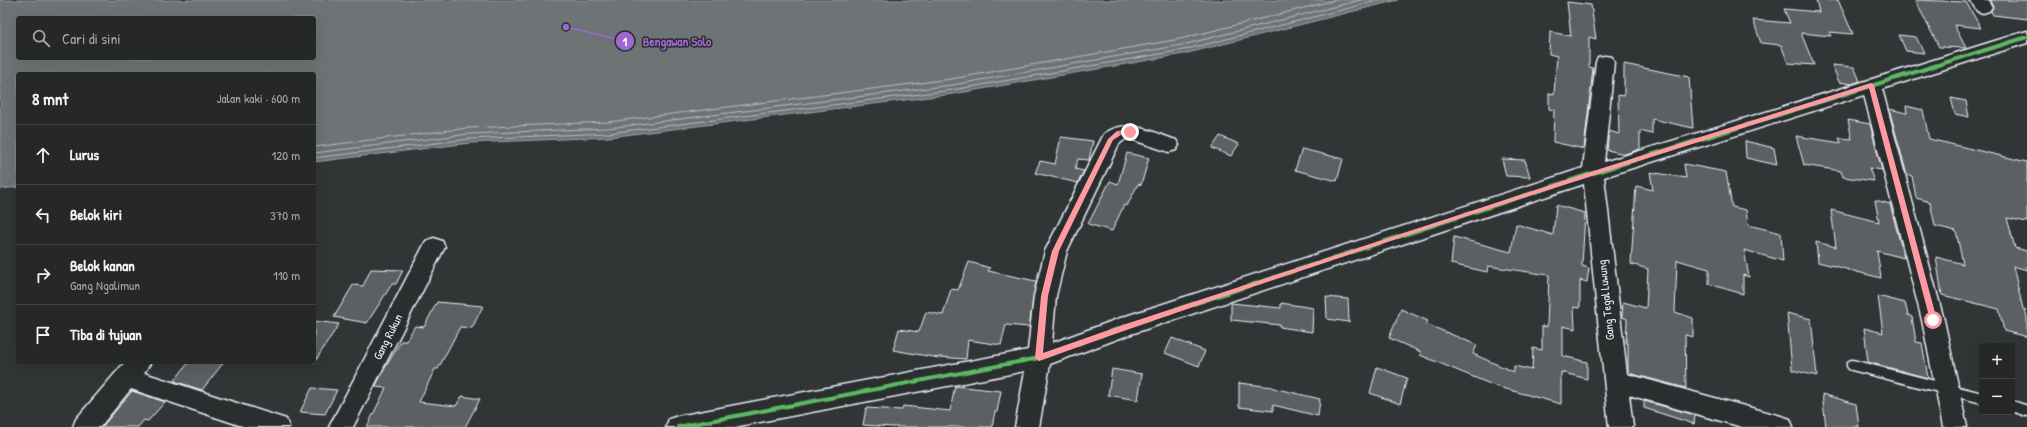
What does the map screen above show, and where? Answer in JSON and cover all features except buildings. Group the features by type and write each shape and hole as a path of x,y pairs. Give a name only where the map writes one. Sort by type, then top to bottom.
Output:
{"street":[{"path":"678,427 1039,358 1126,326 1592,174 2027,37"},
{"name":"Gang Tegal Luwung","path":"1605,62 1592,174 1621,427"},
{"path":"1871,85 1913,239 1955,427"},
{"path":"1027,427 1039,358 1045,296 1056,251 1111,139 1119,133 1130,132 1169,145"},
{"name":"Gang Rukun","path":"341,427 434,247"},
{"path":"85,427 133,370 276,427"},
{"path":"1615,381 1781,427"}],"lane":[{"path":"1852,365 1979,397"},
{"path":"2015,407 2027,411"}],"water":[{"path":"0,0 1398,0 1184,54 953,94 609,137 470,143 316,162 316,72 16,72 16,187 0,189"}],"cycle path":[{"path":"678,427 1039,358 1126,326 1587,175 2027,37"}],"place":[{"name":"Bengawan Solo","path":"566,27"}],"route":[{"path":"1130,132 1119,133 1111,139 1056,251 1045,296 1039,358 1126,326 1587,175 1871,85 1913,239 1933,320"}]}
